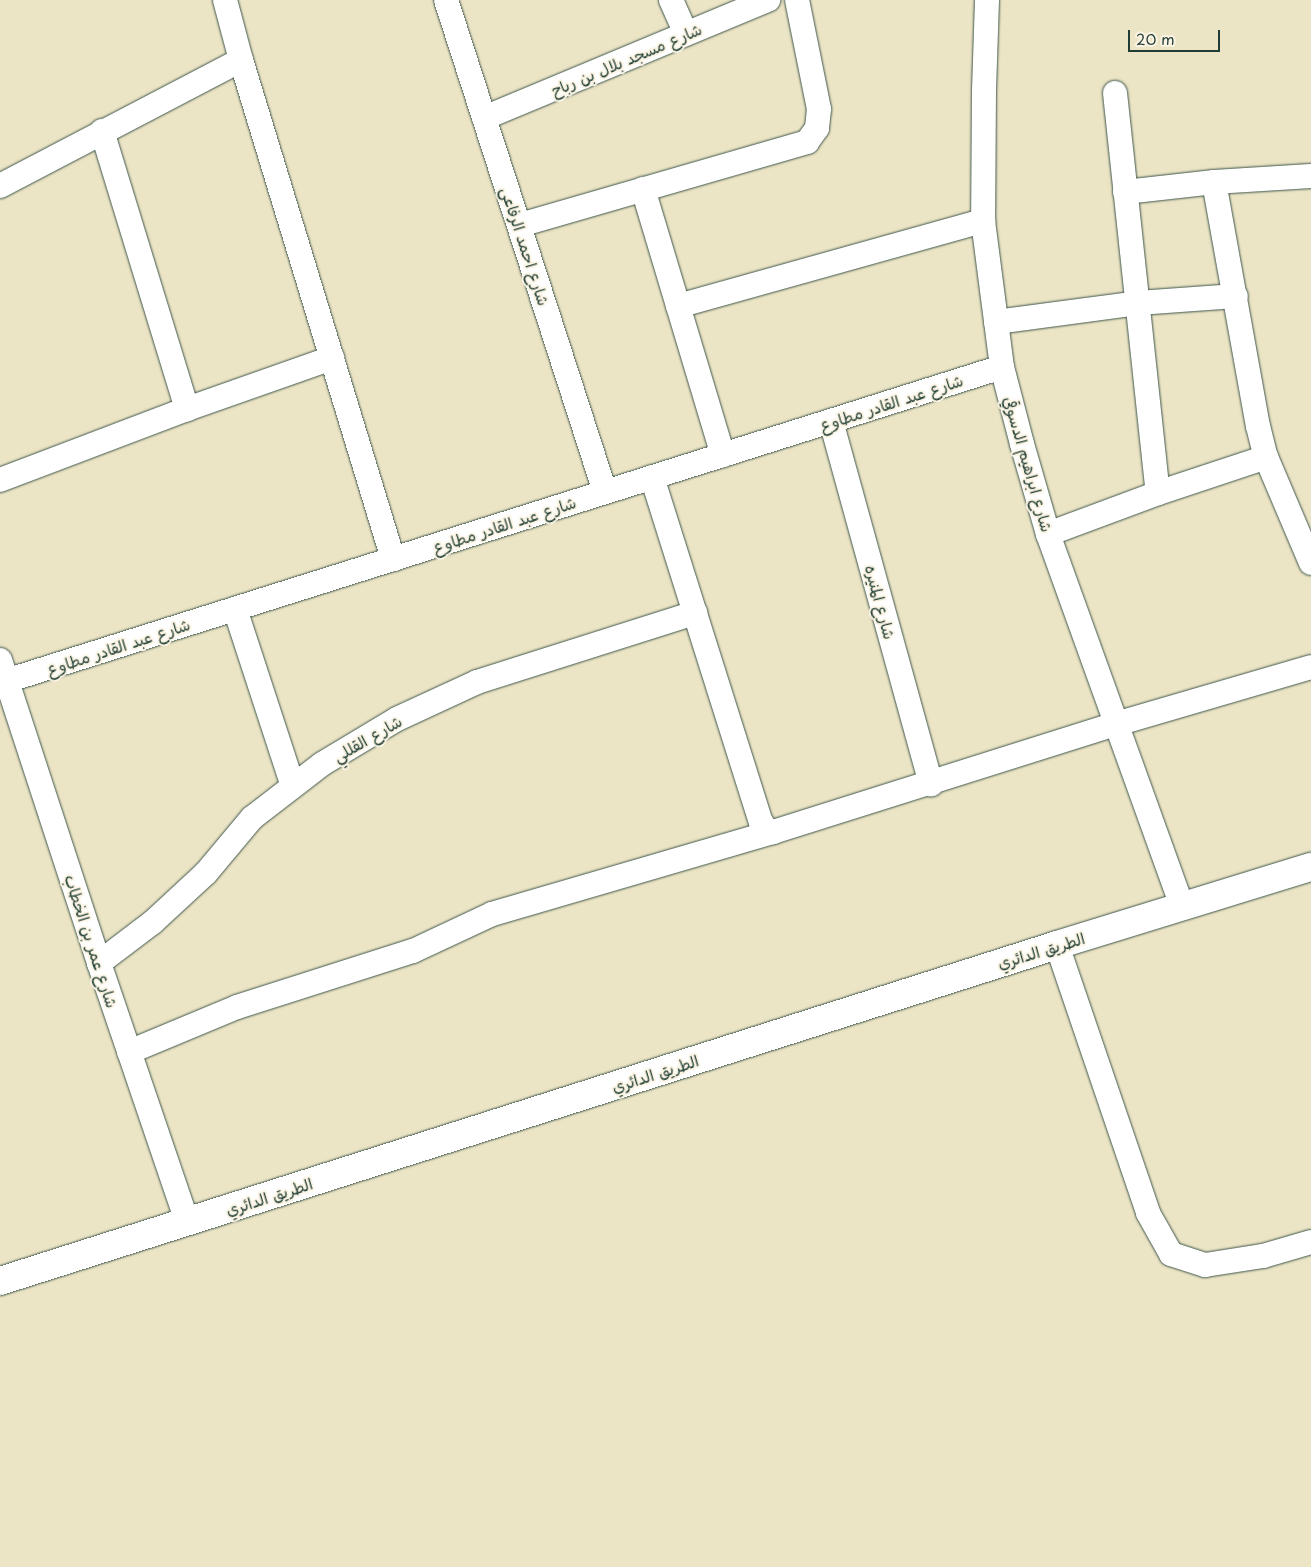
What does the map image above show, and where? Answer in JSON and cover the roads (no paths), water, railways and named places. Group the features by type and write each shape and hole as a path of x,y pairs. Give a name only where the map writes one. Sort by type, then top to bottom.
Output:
{"street":[{"path":"226,0 241,60 393,559"},
{"name":"شارع احمد الرفاعى","path":"446,0 605,492"},
{"path":"670,0 686,33"},
{"name":"شارع مسجد بلال بن رباح","path":"484,118 768,0"},
{"path":"520,225 807,142 817,128 819,108 797,0"},
{"name":"شارع ابراهيم الدسوقي","path":"988,0 984,90 983,221 1002,367 1048,534 1182,907"},
{"path":"0,186 241,60"},
{"path":"1115,93 1158,493"},
{"path":"102,132 187,408"},
{"path":"1126,192 1214,182 1311,176"},
{"path":"1214,182 1236,296 1246,369 1266,457 1311,563"},
{"path":"643,189 723,455"},
{"path":"678,306 983,221"},
{"path":"996,322 1138,303 1236,296"},
{"path":"0,480 187,408 332,358"},
{"name":"شارع عبد القادر مطاوع","path":"3,671 235,609 1002,367"},
{"name":"شارع المنيره","path":"831,421 931,784"},
{"path":"1048,534 1158,493 1266,457"},
{"path":"652,478 760,822 766,829 773,832"},
{"path":"235,609 293,786"},
{"name":"شارع القللي","path":"99,963 153,922 206,873 252,818 322,764 397,719 477,682 695,613"},
{"path":"129,1052 237,1008 413,951 492,914 773,832 931,784 1116,724 1311,667"},
{"name":"شارع عمر بن الخطاب","path":"3,671 187,1222"},
{"name":"الطريق الدائري","path":"0,1281 1057,945 1311,867"},
{"path":"1057,945 1148,1213 1171,1254 1205,1264 1263,1256 1311,1242"}]}
